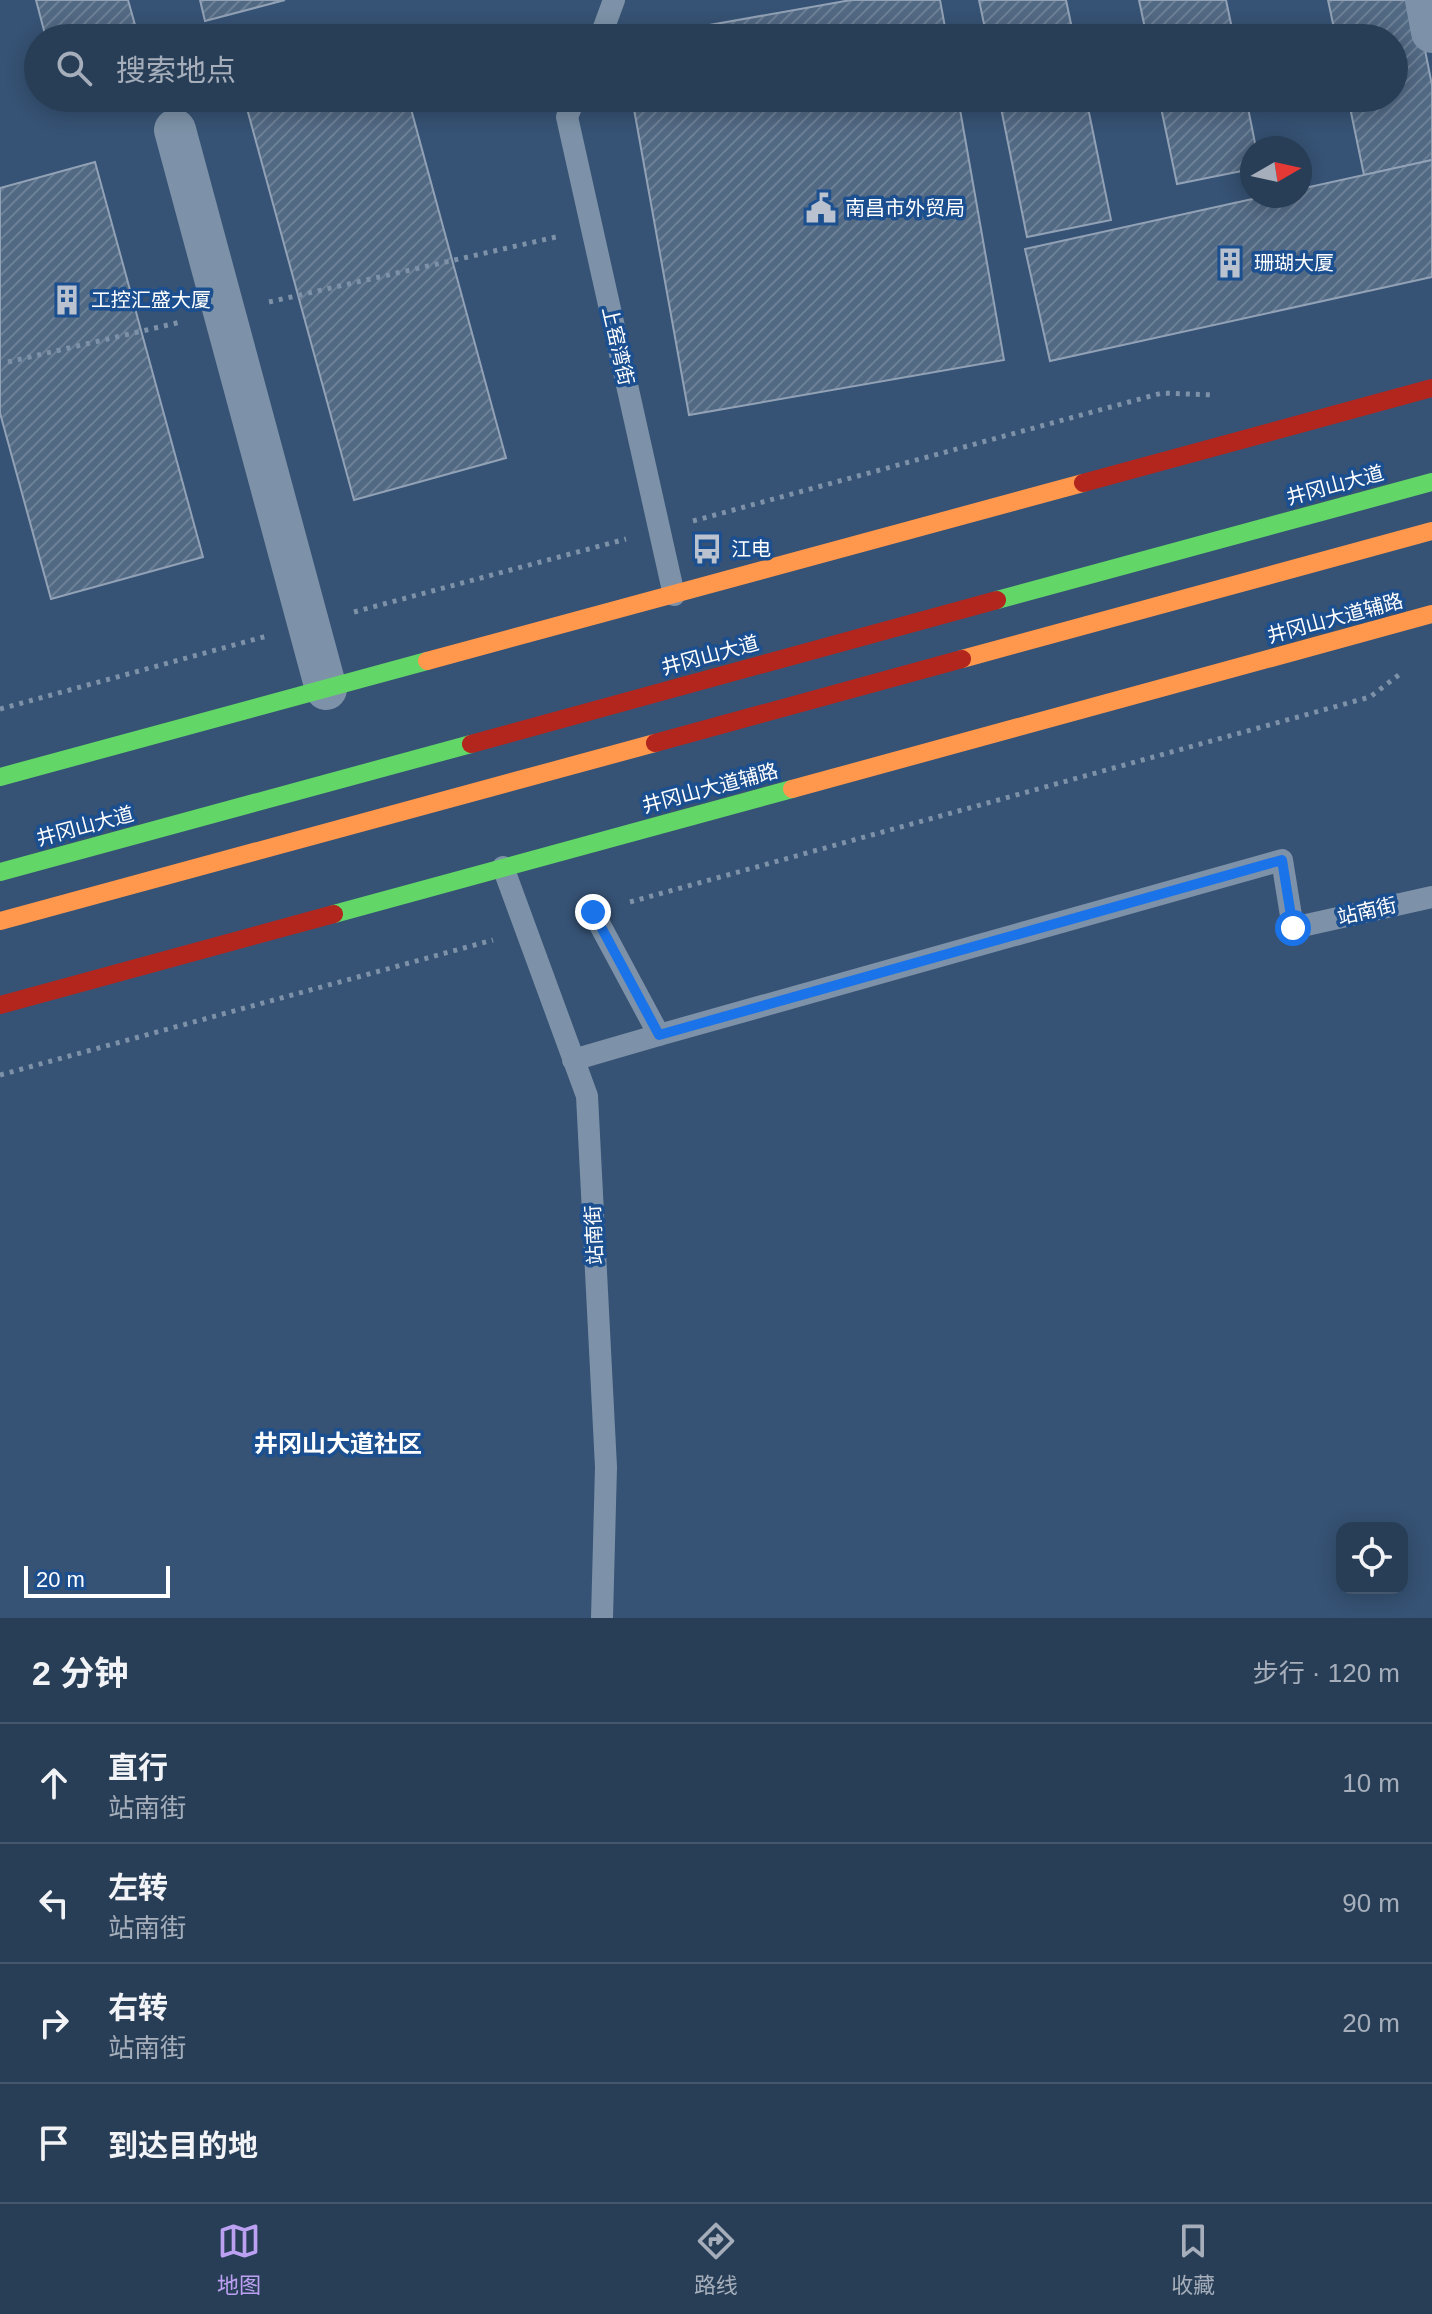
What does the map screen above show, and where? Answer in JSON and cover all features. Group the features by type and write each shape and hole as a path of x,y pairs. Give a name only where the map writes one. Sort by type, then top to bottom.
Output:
{"main road":[{"path":"0,777 1432,388"},
{"name":"井冈山大道","path":"0,872 1432,482"},
{"path":"0,921 1432,531"},
{"name":"井冈山大道辅路","path":"0,1005 1432,614"}],"street":[{"path":"1426,0 1432,32"},
{"path":"175,130 326,689"}],"lane":[{"path":"605,24 614,0"},
{"name":"上窑湾街","path":"569,112 567,117 674,595"},
{"name":"站南街","path":"659,1035 1282,860 1293,928 1432,897"},
{"name":"站南街","path":"503,867 587,1096 606,1467 602,1618"},
{"path":"573,1060 659,1035 593,912"}],"path":[{"path":"8,362 592,229"},
{"path":"593,912 1370,697 1407,669"},
{"path":"0,1075 526,931"}],"building":[{"path":"36,0 128,0 135,24 42,24"},
{"path":"200,0 285,0 205,21"},
{"path":"851,0 940,0 944,24 715,24"},
{"path":"979,0 1066,0 1071,24 984,24"},
{"path":"1139,0 1226,0 1231,24 1144,24"},
{"path":"1328,0 1415,0 1432,85 1432,160 1364,175 1351,112 1408,112 1408,24 1333,24"},
{"path":"248,112 412,112 506,458 354,500"},
{"path":"635,112 960,112 1004,360 689,415"},
{"path":"1002,112 1089,112 1111,220 1027,237"},
{"path":"1162,112 1249,112 1254,136 1240,136 1240,171 1177,184"},
{"name":"珊瑚大厦","path":"1432,160 1432,277 1050,361 1025,249 1240,202 1240,208 1312,208 1312,186"},
{"name":"工控汇盛大厦","path":"95,162 203,557 51,599 0,413 0,188"}],"traffic: fast":[{"path":"997,600 1432,482"},
{"path":"0,777 427,661"},
{"path":"0,872 471,744"},
{"path":"334,914 792,789"}],"traffic: slow":[{"path":"427,661 1083,483"},
{"path":"962,659 1432,531"},
{"path":"792,789 1432,614"},
{"path":"0,921 655,743"}],"traffic: jam":[{"path":"1083,483 1432,388"},
{"path":"471,744 997,600"},
{"path":"655,743 962,659"},
{"path":"0,1005 334,914"}],"place":[{"name":"南昌市外贸局","path":"821,208"},
{"name":"珊瑚大厦","path":"1230,263"},
{"name":"工控汇盛大厦","path":"67,300"},
{"name":"江电","path":"707,549"}],"district":[{"name":"井冈山大道社区","path":"338,1443"}],"route":[{"path":"593,912 659,1035 1282,860 1293,928"}]}
